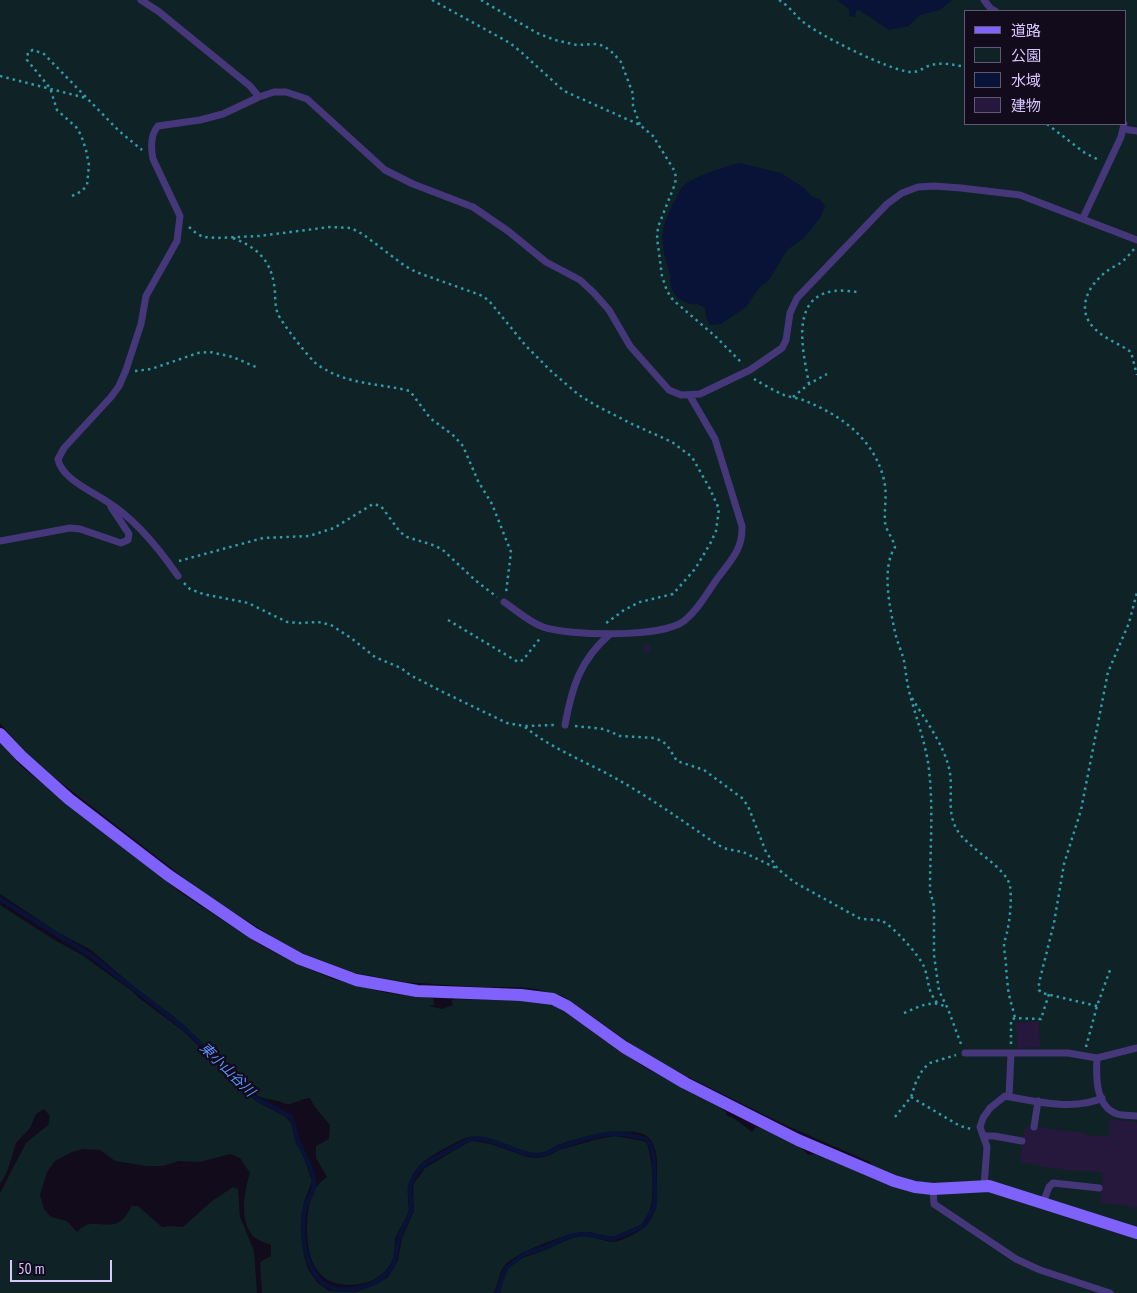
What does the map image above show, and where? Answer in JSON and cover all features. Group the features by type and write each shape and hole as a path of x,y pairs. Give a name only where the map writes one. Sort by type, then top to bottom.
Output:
{"street":[{"path":"0,734 21,756 69,799 168,876 253,933 300,959 356,980 416,991 521,995 553,999 567,1006 624,1047 685,1083 790,1136 894,1181 915,1187 933,1189 989,1186 1137,1233"}],"lane":[{"path":"141,0 158,11 243,80 259,97"},
{"path":"984,0 994,10"},
{"path":"178,576 153,543 124,514 107,501 87,490 63,471 58,459 64,448 111,397 126,370 141,324 146,296 177,240 180,216 153,159 152,153 152,138 158,126 200,120 223,114 274,92 286,92 307,99 384,170 413,184 473,207 508,231 546,262 580,280 609,310 630,346 669,390 681,396 700,394 747,372 782,348 786,340 792,306 805,288 887,204 902,193 934,186 1020,195 1137,240"},
{"path":"1083,218 1121,137 1124,126 1137,131"},
{"path":"504,602 541,626 592,634 619,635 676,626 695,610 737,552 743,538 742,526 715,440 690,396"},
{"path":"0,541 70,528 80,529 121,543 128,540 129,534 107,501"},
{"path":"565,725 572,688 580,670 590,655 610,634"},
{"path":"964,1053 1068,1053 1096,1058 1137,1048"},
{"path":"1009,1097 1011,1053"},
{"path":"1096,1058 1097,1087 1107,1106 1116,1113 1137,1116"},
{"path":"984,1186 987,1147 980,1126 990,1108 1005,1096 1038,1101 1081,1104 1094,1102 1102,1098"},
{"path":"1034,1127 1038,1101"},
{"path":"982,1133 1022,1141"},
{"path":"1043,1203 1049,1187 1054,1183 1099,1188"},
{"path":"933,1189 934,1204 1016,1258 1040,1270 1110,1293"}],"path":[{"path":"432,0 510,44 564,91 640,126 653,136 674,170 676,177 658,227 657,238 662,276 667,292 715,336 747,372 784,395 817,406 849,424 861,436 879,464 886,491 885,522 895,547 889,557 888,565 895,633 904,660 910,694 922,734 930,782 930,891 934,906 934,955 939,991 948,1009 964,1053 930,1064 918,1076 911,1097 895,1117"},
{"path":"481,0 523,25 555,40 577,45 596,44 604,46 613,53 620,62 633,94 633,106 640,126"},
{"path":"780,0 790,7 802,21 820,33 892,67 912,72 930,65 941,64 964,67"},
{"path":"72,196 82,191 87,185 89,165 86,150 76,127 57,110 50,88 26,60 28,52 33,50 44,54 133,143 142,150 152,153"},
{"path":"0,76 88,99"},
{"path":"1048,125 1085,153 1108,164"},
{"path":"180,216 196,234 203,237 233,238 330,226 357,230 410,269 482,296 490,302 526,346 579,395 595,406 672,442 692,457 719,509 716,531 710,544 695,569 673,594 640,602 624,610 592,634"},
{"path":"169,564 263,538 308,536 334,528 373,504 381,506 400,532 407,537 436,546 444,551 475,580 504,602 511,552 492,504 478,481 463,446 454,436 430,418 410,391 354,382 330,372 310,358 278,316 271,271 266,261 249,244 233,238"},
{"path":"1137,246 1123,261 1106,271 1096,280 1086,294 1084,306 1085,313 1096,330 1131,352 1137,376"},
{"path":"809,384 802,338 802,327 806,311 816,299 824,294 833,291 857,292"},
{"path":"126,370 134,372 151,369 198,353 210,352 233,357 258,368"},
{"path":"794,397 809,384 827,374"},
{"path":"178,576 190,589 203,594 248,603 287,622 318,622 331,625 352,638 375,657 401,668 410,675 507,723 524,726 565,725 604,729 620,736 654,738 662,741 667,745 677,761 704,770 742,798 748,806 766,852 778,869"},
{"path":"1097,1006 1042,993 1039,990 1039,983 1054,923 1064,864 1081,810 1108,672 1129,623 1137,592"},
{"path":"448,620 518,662 523,660 548,628"},
{"path":"910,694 949,767 952,783 950,808 956,829 961,836 996,867 1010,885 1009,924 1004,942 1008,990 1015,1018"},
{"path":"524,726 559,749 656,803 718,845 743,852 778,869 794,882 859,918 880,920 888,925 921,960 932,996 937,1003 948,1009"},
{"path":"1083,1055 1110,970"},
{"path":"1011,1053 1011,1020 1015,1018 1041,1018 1048,994"},
{"path":"904,1013 928,1004 937,1003"},
{"path":"911,1097 960,1126 982,1133"}],"green space":[{"path":"0,0 1137,0 1137,1293 500,1293 505,1272 516,1261 578,1237 588,1236 612,1242 618,1241 637,1232 649,1221 653,1215 656,1200 656,1153 649,1138 642,1134 631,1132 605,1133 591,1136 535,1153 516,1149 498,1141 479,1136 458,1141 423,1162 412,1176 408,1189 409,1210 396,1236 393,1260 388,1268 377,1278 369,1282 354,1285 330,1281 315,1268 308,1245 307,1231 312,1195 319,1184 327,1177 316,1158 316,1146 329,1139 330,1125 314,1106 310,1098 285,1104 258,1096 173,1016 140,992 91,950 57,932 0,894 0,742 22,767 181,893 262,946 297,964 333,979 387,993 433,998 434,1005 429,1006 442,1009 453,1005 451,1001 455,999 525,1001 556,1006 644,1067 721,1108 726,1112 726,1115 735,1119 752,1132 756,1127 761,1128 801,1147 808,1155 815,1154 878,1179 870,1162 785,1125 670,1068 644,1053 563,996 536,989 516,987 477,987 404,982 350,972 302,953 206,895 51,775 25,752 0,723"},
{"path":"0,905 82,955 132,991 182,1030 256,1101 286,1117 291,1123 296,1144 302,1152 312,1181 304,1202 301,1217 304,1256 308,1269 317,1282 329,1291 355,1292 375,1285 388,1277 398,1260 402,1238 414,1211 413,1185 425,1168 473,1141 491,1144 527,1157 538,1158 548,1156 559,1150 615,1136 643,1141 647,1143 653,1185 651,1207 648,1216 643,1224 630,1232 612,1237 589,1232 577,1233 530,1249 505,1265 494,1293 262,1293 260,1262 271,1256 271,1245 253,1236 246,1222 244,1206 250,1173 240,1158 230,1154 200,1162 179,1161 163,1166 147,1166 115,1161 100,1150 83,1149 72,1152 55,1161 47,1172 40,1195 44,1209 51,1217 67,1221 77,1232 89,1224 117,1223 124,1218 132,1206 138,1206 162,1227 183,1227 212,1201 233,1187 238,1189 240,1217 254,1251 257,1293 0,1293 0,1193 26,1143 48,1125 50,1116 44,1109 36,1114 30,1128 16,1143 7,1172 0,1184"}],"water":[{"path":"837,0 952,0 940,10 920,15 909,26 889,30 859,10 856,11 855,17 849,16 849,9"},
{"path":"739,163 781,173 804,188 811,196 821,200 825,206 820,218 804,238 787,250 769,280 759,288 746,307 721,324 710,325 706,317 705,308 697,304 684,302 672,290 663,248 664,228 673,203 683,186 718,169"}],"building":[{"path":"643,645 650,645 650,652 644,653"},
{"path":"1039,1021 1040,1047 1017,1048 1016,1023"},
{"path":"1110,1119 1137,1122 1137,1207 1100,1203 1103,1173 1082,1170 1082,1172 1020,1162 1025,1127 1108,1137"}],"waterway":[{"name":"東小山谷川","path":"0,899 90,955 183,1027 257,1099 290,1116 314,1180 313,1190 305,1208 303,1219 304,1244 312,1268 318,1278 326,1285 337,1289 360,1288 376,1282 387,1274 394,1263 400,1235 411,1211 410,1185 413,1178 426,1163 468,1140 486,1140 521,1152 539,1155 581,1140 605,1134 626,1134 646,1139 652,1148 654,1161 655,1201 654,1208 643,1226 613,1239 584,1234 570,1236 524,1254 506,1268 497,1293"}]}
